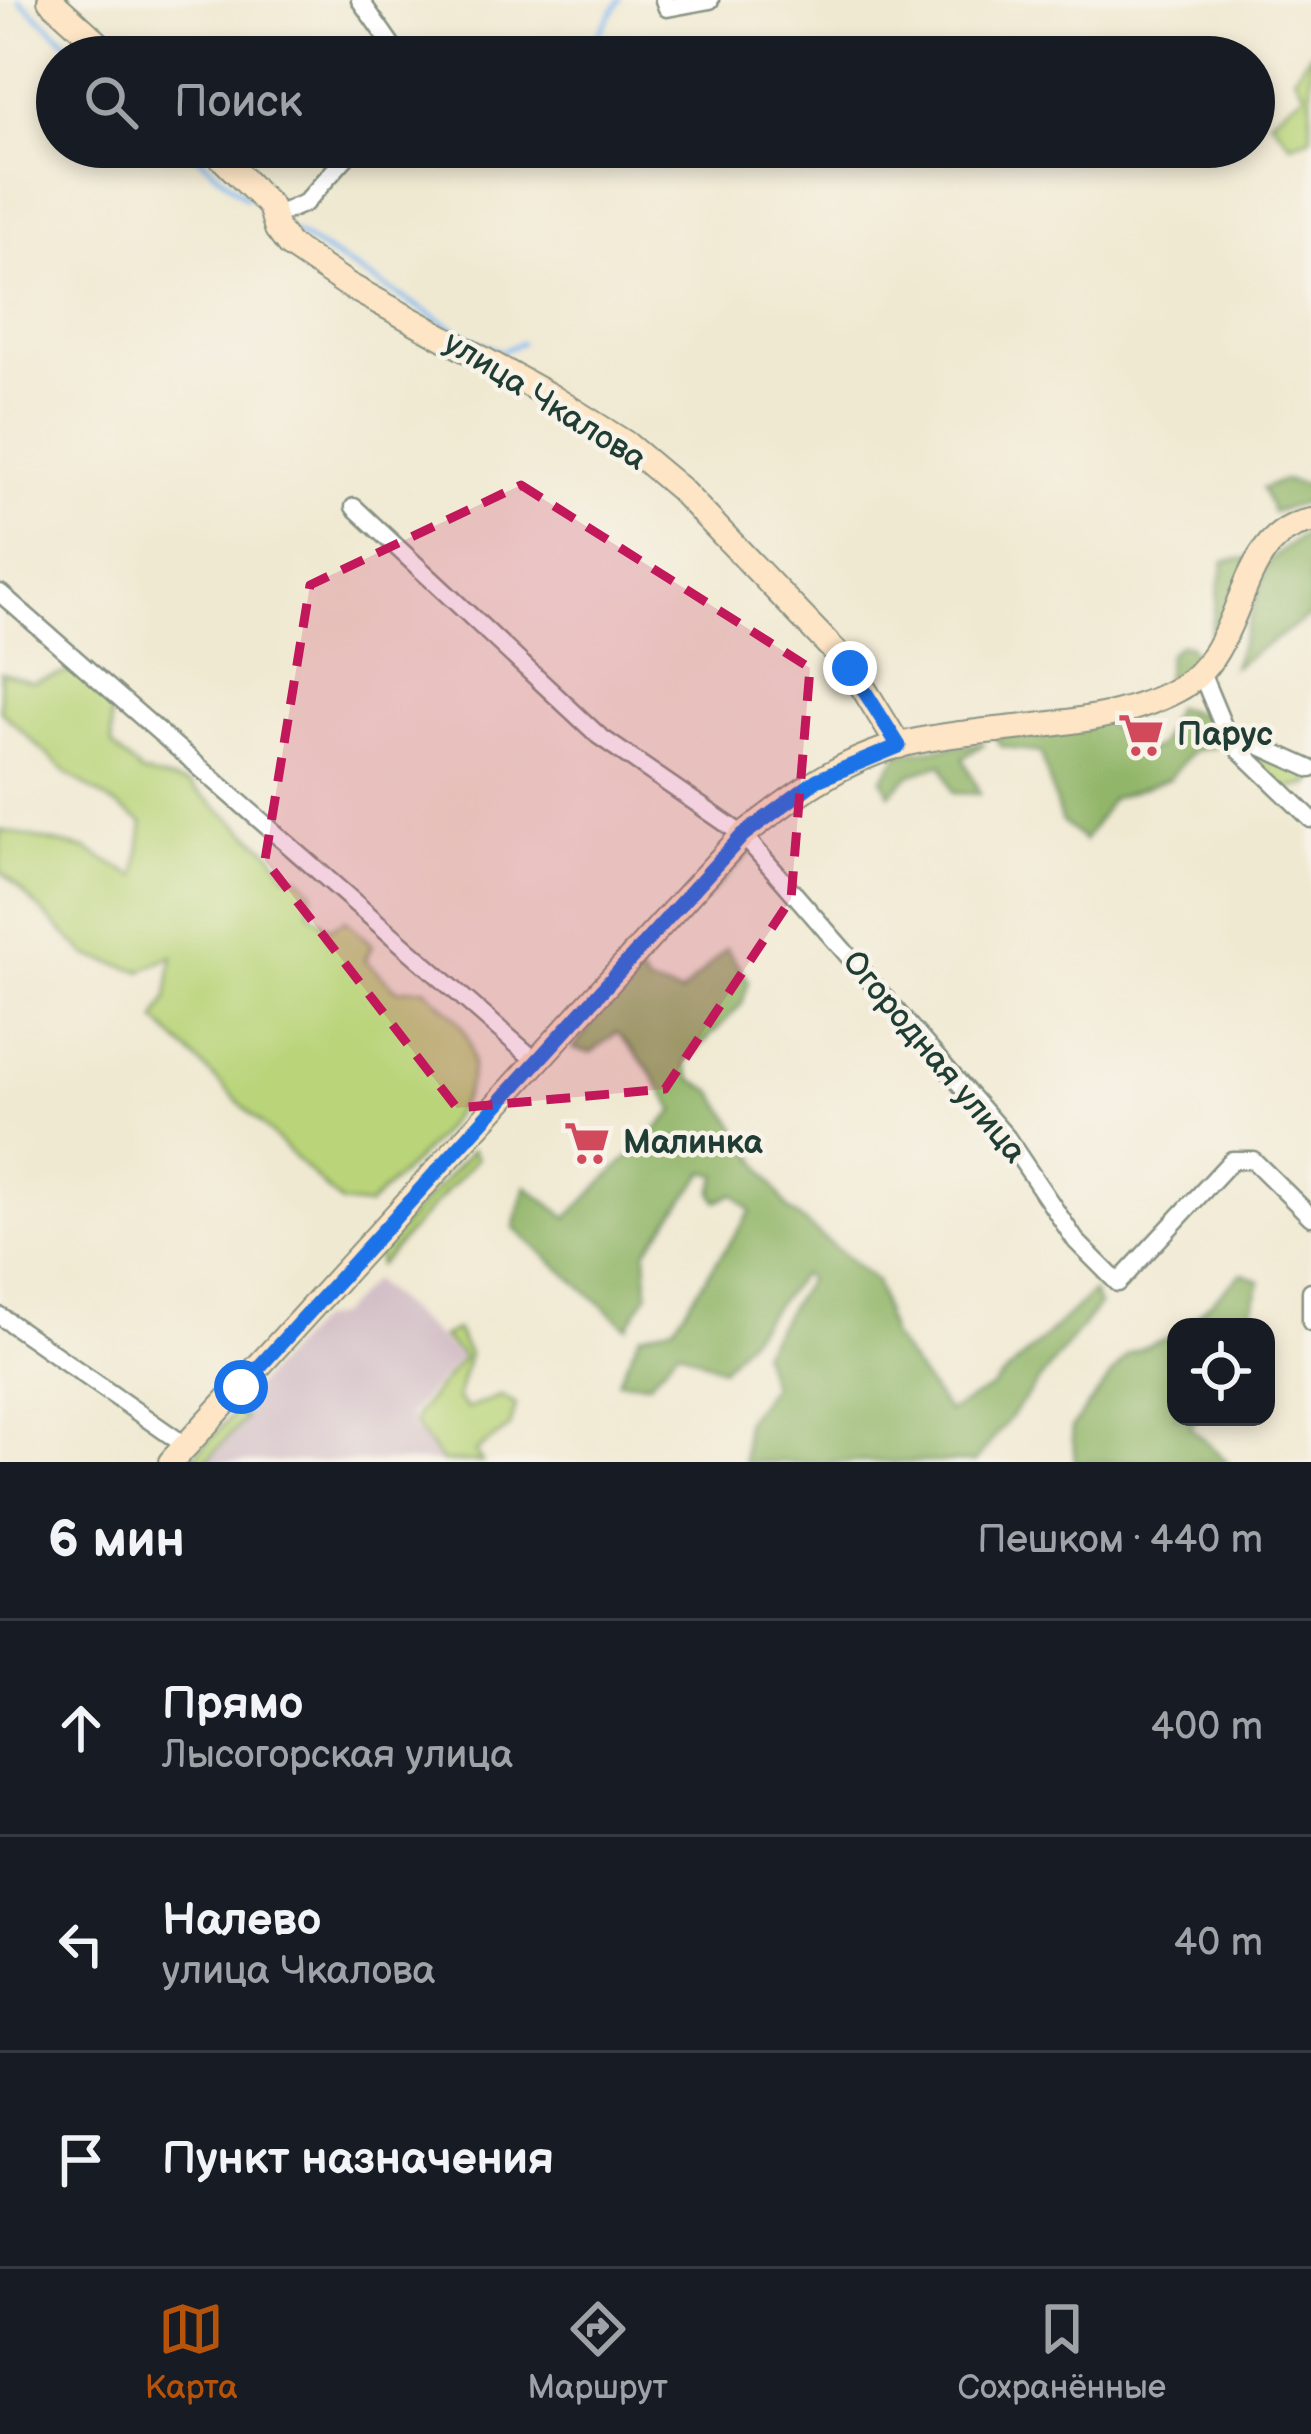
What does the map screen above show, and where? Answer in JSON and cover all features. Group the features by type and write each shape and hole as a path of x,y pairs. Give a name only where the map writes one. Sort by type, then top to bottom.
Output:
{"street":[{"path":"50,0 90,36"},
{"path":"360,0 385,36"},
{"path":"666,4 710,0"},
{"name":"улица Чкалова","path":"230,168 274,216 289,245 349,285 480,354 649,462 850,668 899,746"},
{"path":"274,216 305,202 336,168"},
{"name":"Огородная улица","path":"354,507 599,736 743,835 1007,1138 1076,1240 1118,1283 1232,1160 1253,1160 1311,1216"},
{"path":"0,1316 178,1454 743,835 817,780 899,746 1122,712 1202,675 1228,636 1262,549 1289,524 1311,521"},
{"path":"0,593 537,1062"},
{"path":"1202,675 1232,740 1311,819"},
{"path":"1232,740 1311,769"},
{"path":"1311,1291 1311,1322"}],"highlighted area":[{"path":"521,485 810,668 791,899 665,1089 457,1108 265,860 310,585"}],"shaded area":[{"path":"372,1280 460,1357 408,1416 414,1422 410,1427 449,1462 185,1462 316,1321 338,1315"}],"green space":[{"path":"1311,52 1311,137 1291,144 1275,125 1275,115 1305,93 1294,76"},
{"path":"1283,480 1306,485 1311,501 1273,512 1262,489"},
{"path":"1303,535 1311,535 1311,615 1233,667 1270,560"},
{"path":"1251,558 1209,641 1224,561"},
{"path":"1179,645 1189,645 1196,658 1165,683 1168,654"},
{"path":"74,671 110,702 112,745 141,773 189,784 272,853 286,875 299,876 313,891 309,912 330,928 346,920 372,945 365,960 397,990 425,988 458,1021 471,1047 472,1073 463,1098 429,1146 368,1206 341,1203 156,1020 167,998 173,956 141,971 88,956 0,870 0,830 85,849 136,877 143,823 68,774 0,710 1,672 32,682"},
{"path":"1175,707 1207,716 1223,745 1192,751 1169,779 1111,799 1084,841 1061,821 1041,753 1001,746 995,737 1101,718 1135,754 1158,747"},
{"path":"1231,738 1311,771 1311,784 1287,789"},
{"path":"985,743 963,758 980,794 953,793 942,764 911,774 890,794 882,779 900,753"},
{"path":"740,850 750,853 637,970 648,984 681,994 726,948 749,981 742,1004 685,1062 692,1080 713,1091 789,1210 876,1281 891,1336 948,1412 992,1387 1093,1292 1099,1305 975,1462 744,1462 745,1421 771,1386 761,1352 808,1279 802,1274 722,1369 678,1349 649,1383 618,1381 640,1335 674,1325 751,1211 734,1194 717,1201 712,1192 718,1175 705,1172 646,1251 648,1293 627,1327 514,1228 526,1186 567,1218 675,1111 649,1069 617,1032 591,1053 573,1049 634,965"},
{"path":"472,1150 477,1158 379,1265 377,1254"},
{"path":"1242,1273 1260,1281 1250,1318 1194,1318"},
{"path":"456,1330 469,1354 457,1399 467,1409 501,1396 516,1405 510,1427 475,1452 482,1462 442,1462 415,1426 416,1415 463,1357 442,1337"},
{"path":"1167,1338 1167,1426 1191,1426 1228,1462 1075,1462 1072,1427 1128,1354"},
{"path":"236,1412 245,1419 205,1462 189,1462"}],"waterway":[{"path":"19,0 60,36"},
{"path":"597,36 620,0"},
{"path":"211,168 246,198"},
{"path":"292,231 477,342 501,351 521,343"}],"place":[{"name":"Парус","path":"1141,735"},
{"name":"Малинка","path":"587,1143"}],"route":[{"path":"241,1387 743,835 817,780 899,746 850,668"}]}
